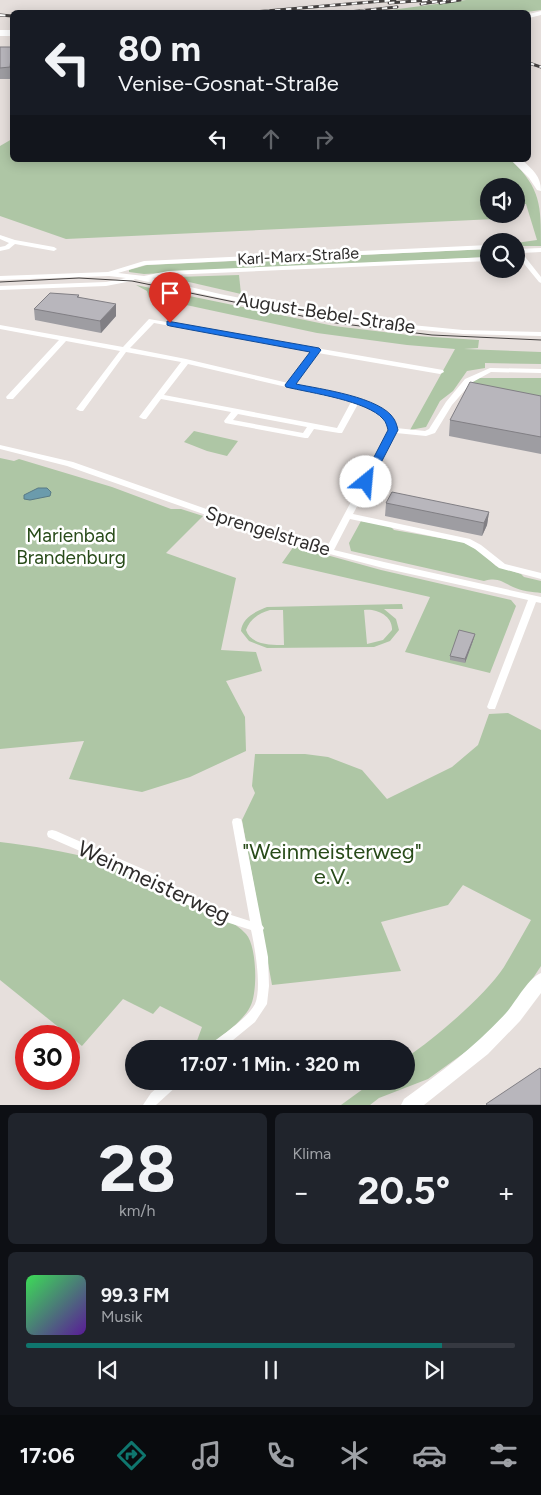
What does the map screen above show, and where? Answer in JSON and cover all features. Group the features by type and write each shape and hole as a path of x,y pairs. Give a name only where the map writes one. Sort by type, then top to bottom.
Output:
{"main road":[{"path":"518,162 533,176 541,188"},
{"path":"529,162 541,173"},
{"path":"411,1103 481,1049 515,1014 540,984"}],"street":[{"path":"0,237 14,242 54,249"},
{"path":"0,249 7,248 14,242"},
{"name":"Karl-Marx-Straße","path":"110,274 144,263 480,247"},
{"path":"525,251 541,250"},
{"name":"Karl-Marx-Straße","path":"0,288 106,284 168,273 480,259"},
{"path":"525,262 541,281"},
{"name":"Karl-Marx-Straße","path":"0,278 110,274 143,278"},
{"name":"August-Bebel-Straße","path":"143,278 220,296 350,321 463,332 541,334"},
{"path":"80,409 125,349 152,321 440,372"},
{"path":"0,327 186,361 356,401 380,411 389,419 393,430 329,551"},
{"path":"10,397 64,339"},
{"path":"290,385 316,350"},
{"path":"143,417 186,361"},
{"path":"393,430 426,434 432,431 449,404 468,381 490,370 541,371"},
{"path":"159,396 339,431 356,401"},
{"path":"236,412 228,421 305,436 312,426"},
{"name":"Sprengelstraße","path":"0,447 70,464 209,513 329,551 537,599"},
{"path":"348,516 467,541 478,547 502,566 541,576"},
{"path":"492,707 537,599"},
{"name":"Weinmeisterweg","path":"225,1040 251,1018 261,1004 262,957 237,822"},
{"name":"Weinmeisterweg","path":"52,834 148,876 187,900 216,914 258,928"},
{"path":"149,1105 163,1090"}],"green space":[{"path":"466,0 541,0 541,10 531,11 391,10"},
{"path":"10,140 10,162 513,162 534,189 537,198 541,220 541,246 525,246 525,242 537,240 525,204 525,178 480,178 480,220 66,239 0,216 0,146"},
{"path":"480,249 480,257 144,274 129,272 129,270 147,265"},
{"path":"239,275 241,294 176,279 176,277"},
{"path":"136,285 334,326 417,336 479,340 478,348 464,349 541,352 541,364 485,363 485,368 467,371 453,391 440,401 426,427 410,430 455,349 407,345 317,333 149,297 147,291"},
{"path":"479,378 541,378 541,406 466,392 473,381"},
{"path":"194,431 238,441 227,456 184,442"},
{"name":"Marienbad Brandenburg","path":"0,458 14,461 19,459 112,487 171,509 181,509 203,516 166,553 236,578 221,650 256,652 262,671 226,681 245,717 246,751 190,777 142,792 69,779 84,741 0,749"},
{"path":"361,521 390,526 394,530 463,542 480,551 496,566 521,574 524,577 541,581 541,593 513,587 496,580 484,581 351,551 349,543"},
{"path":"294,546 381,570 511,600 516,606 490,673 405,652 430,597 282,563"},
{"path":"402,604 403,609 384,609 396,619 399,630 390,641 374,647 267,648 249,641 241,631 247,619 254,613 267,607","holes":["270,610 283,610 284,645 262,643 252,639 246,630 255,617","364,610 378,611 390,620 392,630 383,640 367,644"]},
{"name":"\"Weinmeisterweg\" e.V.","path":"508,713 541,730 541,966 519,999 494,1028 471,1048 428,1079 415,1084 415,1051 445,1028 495,979 531,920 463,885 448,905 381,922 401,971 272,985 242,820 255,793 252,786 255,754 305,754 328,757 362,770 387,799 452,767 478,745 489,714"},
{"path":"0,842 61,851 97,860 150,881 241,929 250,940 255,970 253,1000 250,1007 236,1024 217,1040 197,1040 202,1027 160,1006 153,1014 123,999 82,1046 80,1044 80,1025 56,1025 0,980"},
{"path":"362,1090 400,1090 379,1098 370,1105 341,1105"}],"water":[{"path":"38,488 47,488 51,492 50,496 30,500 24,499 24,495"}],"building":[{"path":"0,47 10,47 10,67 0,68"},
{"path":"50,293 79,295 77,297 116,304 100,321 34,309"},
{"path":"470,382 541,396 541,437 450,420"},
{"path":"392,492 489,512 484,523 386,503"},
{"path":"459,630 475,634 465,659 450,656"},
{"path":"540,1068 541,1105 486,1104"}],"tram line":[{"path":"0,282 79,278 132,281 336,323 432,335 541,340"}],"railway":[{"path":"277,10 395,0"},
{"path":"389,3 429,0"},
{"path":"421,4 446,0"},
{"path":"440,3 460,0"},
{"path":"368,10 397,7"},
{"path":"0,15 10,16"},
{"path":"531,64 541,67"}],"route":[{"path":"170,323 316,350 290,385 364,403 380,411 389,419 393,430 366,482"}]}
